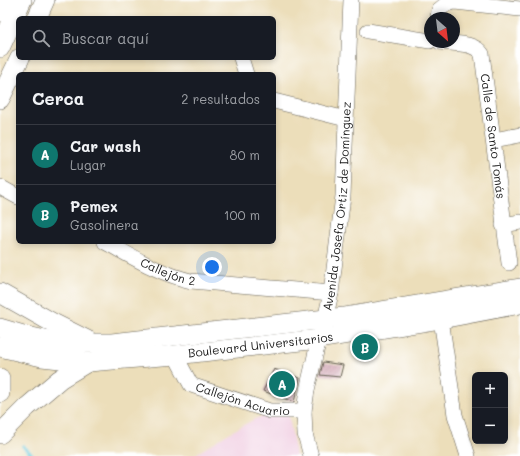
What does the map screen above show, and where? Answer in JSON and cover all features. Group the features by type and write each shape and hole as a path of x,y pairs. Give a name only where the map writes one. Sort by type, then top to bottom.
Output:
{"main road":[{"path":"0,12 6,0"},
{"path":"0,48 22,0"},
{"path":"38,16 45,0"},
{"path":"16,72 19,60"},
{"path":"0,99 13,83 16,72"},
{"name":"Boulevard Universitarios","path":"0,328 59,343 112,343 325,320 520,288"},
{"path":"0,293 53,323 94,343"},
{"name":"Boulevard Universitarios","path":"0,347 42,357 88,362 175,355 319,339 441,319 520,304"},
{"path":"0,434 27,407 60,379 88,362"},
{"path":"0,378 0,393"}],"street":[{"name":"Avenida Josefa Ortiz de Domínguez","path":"311,456 305,434 304,411 307,390 331,293 343,196 351,0"},
{"path":"440,12 446,4 456,2 520,9"},
{"path":"368,31 424,40"},
{"name":"Calle de Santo Tomás","path":"460,44 474,46 482,54 494,140 508,263"},
{"path":"242,60 245,72"},
{"path":"276,102 346,119"},
{"path":"494,140 520,135"},
{"path":"0,188 16,196"},
{"path":"503,225 520,222"},
{"name":"Callejón 2","path":"109,244 157,270 174,277 191,281 331,293"},
{"path":"441,319 455,416 468,456"},
{"name":"Callejón Acuario","path":"175,355 191,385 270,412 304,411"}],"shaded area":[{"path":"288,411 296,456 193,456 229,433 257,418"}],"building":[{"path":"323,362 343,365 340,377 320,375"},
{"path":"274,369 300,378 294,402 263,391"}],"waterway":[{"path":"23,446 33,456"}],"place":[{"name":"Pemex","path":"365,347"},
{"name":"Car wash","path":"282,384"}]}
